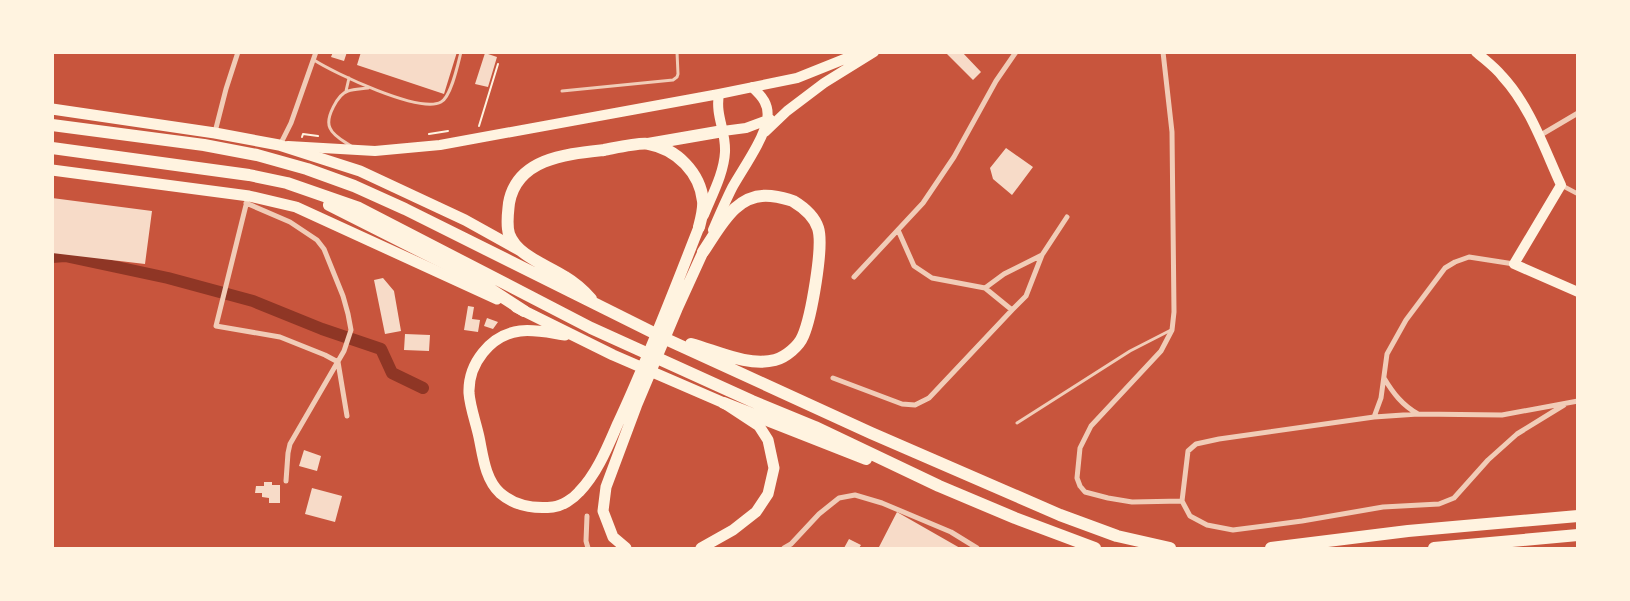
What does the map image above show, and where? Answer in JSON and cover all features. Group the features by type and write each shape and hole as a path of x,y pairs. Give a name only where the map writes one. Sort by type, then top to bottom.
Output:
{"highway":[{"path":"52,109 215,133 279,145 360,171 465,220 520,250 581,288 596,305"},
{"path":"52,125 204,145 257,155 307,169 354,186 668,340 871,433 1018,498 1117,536 1170,548"},
{"path":"520,250 509,234 507,218 510,199 520,179 538,164 563,155 648,144 723,130"},
{"path":"626,548 613,537 603,511 606,487 633,403 672,307 699,227 703,203 701,190 687,165 671,152 648,144"},
{"path":"52,148 204,168 287,183 359,208 591,328 752,401 815,427 940,486 1015,518 1095,548"},
{"path":"52,170 296,207 524,311 574,336 724,403 833,447 940,486"},
{"path":"287,183 470,276 524,311"},
{"path":"668,340 760,362 777,360 791,352 803,338 810,315 820,247 818,227 805,208 784,197 760,195 743,202 729,212 703,252 672,307"},
{"path":"574,336 541,331 520,331 502,337 489,346 476,361 470,378 469,394 485,465 489,478 499,492 509,500 522,506 556,507 568,501 580,492 590,478 633,403"},
{"path":"701,548 733,530 756,512 768,494 772,481 774,468 768,440 759,426 724,403"},
{"path":"1271,548 1408,531 1578,516"},
{"path":"1015,518 1041,537 1070,548"},
{"path":"1437,548 1578,535"}],"main road":[{"path":"279,145 375,151 440,144 797,78 862,52"},
{"path":"761,136 787,111 824,83 874,52"},
{"path":"1476,52 1502,76 1521,102 1561,185 1514,264 1578,292"},
{"path":"703,252 731,190 761,136 767,120 767,109 763,97 752,87"},
{"path":"699,227 721,170 725,152 723,130 716,106 718,94"},
{"path":"723,130 746,128 787,111"}],"street":[{"path":"215,133 238,52"},
{"path":"279,145 291,123 316,52"},
{"path":"854,277 923,203 954,157 996,81 1016,52"},
{"path":"1163,52 1172,132 1174,312 1172,330 1161,351 1091,426 1080,448 1077,478 1085,492 1108,498 1132,502 1182,501"},
{"path":"1539,136 1578,113"},
{"path":"1561,185 1578,194"},
{"path":"286,481 290,444 338,362 344,351 350,330 343,296 324,249 317,240 290,222 248,200 216,326 280,337 338,362"},
{"path":"833,378 902,404 915,404 929,398 1026,296 1042,255 1067,217"},
{"path":"898,230 914,266 932,278 984,288 1012,310"},
{"path":"984,288 1004,274 1042,255"},
{"path":"1374,417 1382,398 1387,354 1406,320 1445,268 1455,262 1470,258 1514,264"},
{"path":"338,362 347,416"},
{"path":"1384,378 1393,393 1407,408 1418,414"},
{"path":"1568,403 1518,434 1488,460 1454,498 1439,504 1383,507 1302,521 1233,530 1207,525 1190,516 1182,501 1188,451 1196,444 1374,417 1418,414 1502,415 1578,401"},
{"path":"784,548 791,544 819,514 839,498 855,495 882,502 951,532 977,548"},
{"path":"587,516 586,540 588,548"}],"lane":[{"path":"313,60 368,88 414,102 436,104 442,102 448,94 461,52"},
{"path":"562,91 673,80 678,77 677,52"},
{"path":"349,78 346,91 334,105 328,119 330,129 338,138 359,151"},
{"path":"346,91 368,88"},
{"path":"1017,423 1130,350 1172,330"}],"path":[{"path":"479,126 498,64"}],"building":[{"path":"333,52 347,52 344,61 331,57"},
{"path":"361,52 457,52 444,94 357,65"},
{"path":"945,52 962,52 981,72 973,80"},
{"path":"485,53 497,57 488,87 475,84"},
{"path":"1006,148 1033,167 1012,195 993,179 990,168"},
{"path":"52,198 152,211 145,264 52,253"},
{"path":"383,278 394,291 401,331 385,334 374,280"},
{"path":"468,306 474,307 472,319 480,320 478,332 464,330"},
{"path":"487,318 498,322 493,329 484,326"},
{"path":"405,334 430,335 429,351 404,350"},
{"path":"304,450 321,456 317,471 299,466"},
{"path":"264,482 280,485 280,503 269,503 269,498 262,497 262,493 255,493 256,486 264,486"},
{"path":"312,488 342,496 335,522 305,514"},
{"path":"897,512 960,548 879,547"},
{"path":"849,539 861,545 859,548 844,548"}],"waterway":[{"path":"52,257 65,256 168,278 253,301 322,329 381,349 392,373 423,388"}]}
